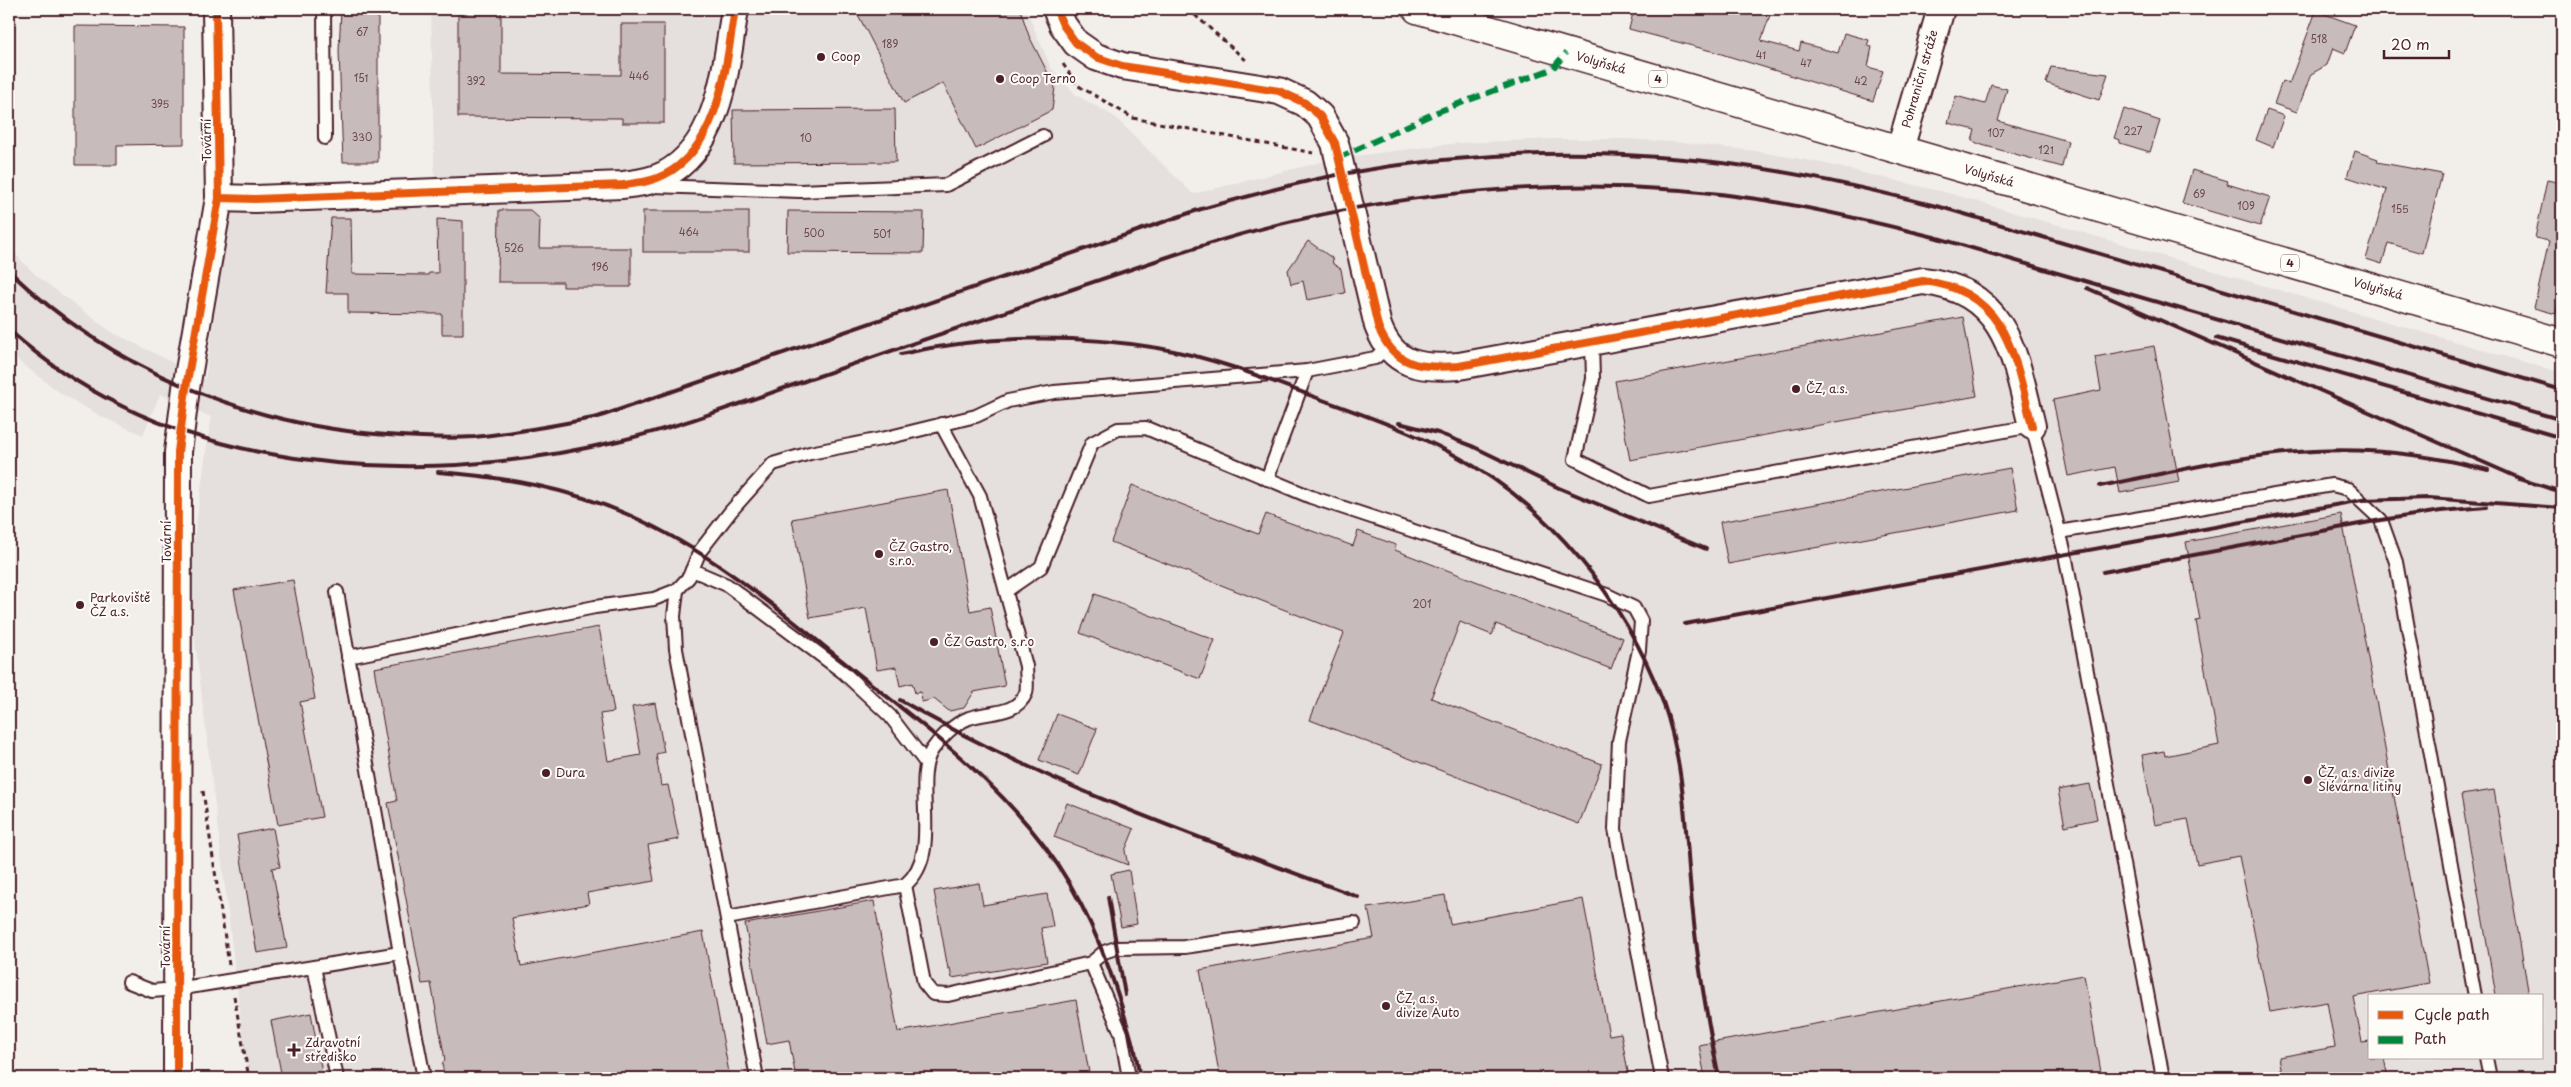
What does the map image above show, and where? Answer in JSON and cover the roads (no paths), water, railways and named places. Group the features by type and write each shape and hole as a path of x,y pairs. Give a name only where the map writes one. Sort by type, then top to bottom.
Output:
{"main road":[{"name":"Volyňská","path":"1417,9 2562,343"}],"street":[{"name":"Tovární","path":"177,1078 178,452 186,388 219,198 216,9"},
{"path":"219,198 255,199 623,185 647,182 663,176 674,169 699,142 716,103 735,9"},
{"path":"1056,9 1063,25 1076,43 1096,57 1122,66 1279,92 1305,103 1313,110 1331,133 1382,338 1406,362 1424,368 1436,368 1592,342 1923,281 1945,284 1977,299 1990,312 2002,330 2019,377 2032,426"},
{"name":"Pohraniční stráže","path":"1900,149 1941,9"}],"lane":[{"path":"324,9 325,138"},
{"path":"623,185 800,191 946,185 1043,136"},
{"path":"1592,342 1592,379 1576,459 1649,496 2032,426 2059,532 2163,1078"},
{"path":"757,1078 676,649 674,616 677,590 692,570 700,551 731,511 773,464 810,453 886,438 976,416 1008,401 1054,392 1307,371 1375,358 1389,346"},
{"path":"1267,479 1307,371"},
{"path":"727,918 905,884 914,877 920,863 926,826 926,763 933,749 950,729 969,718 991,715 1014,707 1026,692 1026,666 980,496 941,424"},
{"path":"1006,591 1041,567 1092,443 1118,428 1146,428 1310,497 1607,595 1634,608 1641,621 1639,650 1619,742 1615,829 1662,1078"},
{"path":"2059,532 2332,485 2348,489 2382,520 2396,562 2475,994"},
{"path":"692,570 727,585 843,672 890,716 926,763"},
{"path":"348,657 595,607 654,599 677,590"},
{"path":"337,592 400,953 424,1078"},
{"path":"905,884 924,984 933,994 948,995 1091,964 1104,952 1116,948 1184,947 1354,923"},
{"path":"129,982 152,991 177,990 400,953"},
{"path":"1091,964 1121,1033 1129,1078"},
{"path":"314,967 337,1078"},
{"path":"2486,1060 2490,1078"}],"railway":[{"path":"9,271 49,306 91,337 136,363 183,386 232,405 283,419 334,429 387,435 442,438 474,437 521,431 598,417 1198,210 1287,186 1342,174 1426,162 1512,155 1598,154 1716,162 1782,172 1879,192 1944,208 2562,390"},
{"path":"9,330 36,353 95,392 158,422 224,444 259,452 349,464 439,466 484,463 529,458 643,435 719,411 1158,260 1213,242 1297,220 1353,208 1468,192 1526,188 1642,188 1700,192 1757,199 1846,216 1934,237 2562,420"},
{"path":"2087,288 2526,481"},
{"path":"2216,338 2562,438"},
{"path":"901,354 964,343 1029,339 1094,340 1126,343 1178,352 1217,362 1255,375 1416,436 1485,473 1519,498 1579,557 1605,591 1627,626 1647,664 1663,702 1671,728 1681,780 1698,954 1719,1078"},
{"path":"1399,423 1438,433 1472,446 1559,488 1706,549"},
{"path":"2100,486 2233,460 2287,453 2336,450 2402,454 2445,460 2488,470"},
{"path":"438,472 488,477 559,491 606,506 660,530 689,546 745,584 942,741 999,794 1026,823 1050,853 1071,886 1100,946 1135,1052"},
{"path":"2519,479 2562,492"},
{"path":"1685,624 2362,500 2429,498 2562,508"},
{"path":"2103,572 2381,520 2441,511 2486,507"},
{"path":"900,700 955,730 1068,784 1183,831 1358,897"},
{"path":"1108,897 1125,995"},
{"path":"1134,1045 1140,1078"}],"place":[{"name":"Coop","path":"821,57"},
{"name":"Coop Terno","path":"1000,79"},
{"name":"ČZ, a.s.","path":"1796,389"},
{"name":"ČZ Gastro, s.r.o.","path":"879,554"},
{"name":"Parkoviště ČZ a.s.","path":"80,605"},
{"name":"ČZ Gastro, s.r.o","path":"934,642"},
{"name":"Dura","path":"546,773"},
{"name":"ČZ, a.s. divize Slévárna litiny","path":"2308,780"},
{"name":"ČZ, a.s. divize Auto","path":"1386,1006"},
{"name":"Zdravotní středisko","path":"294,1050"}]}
